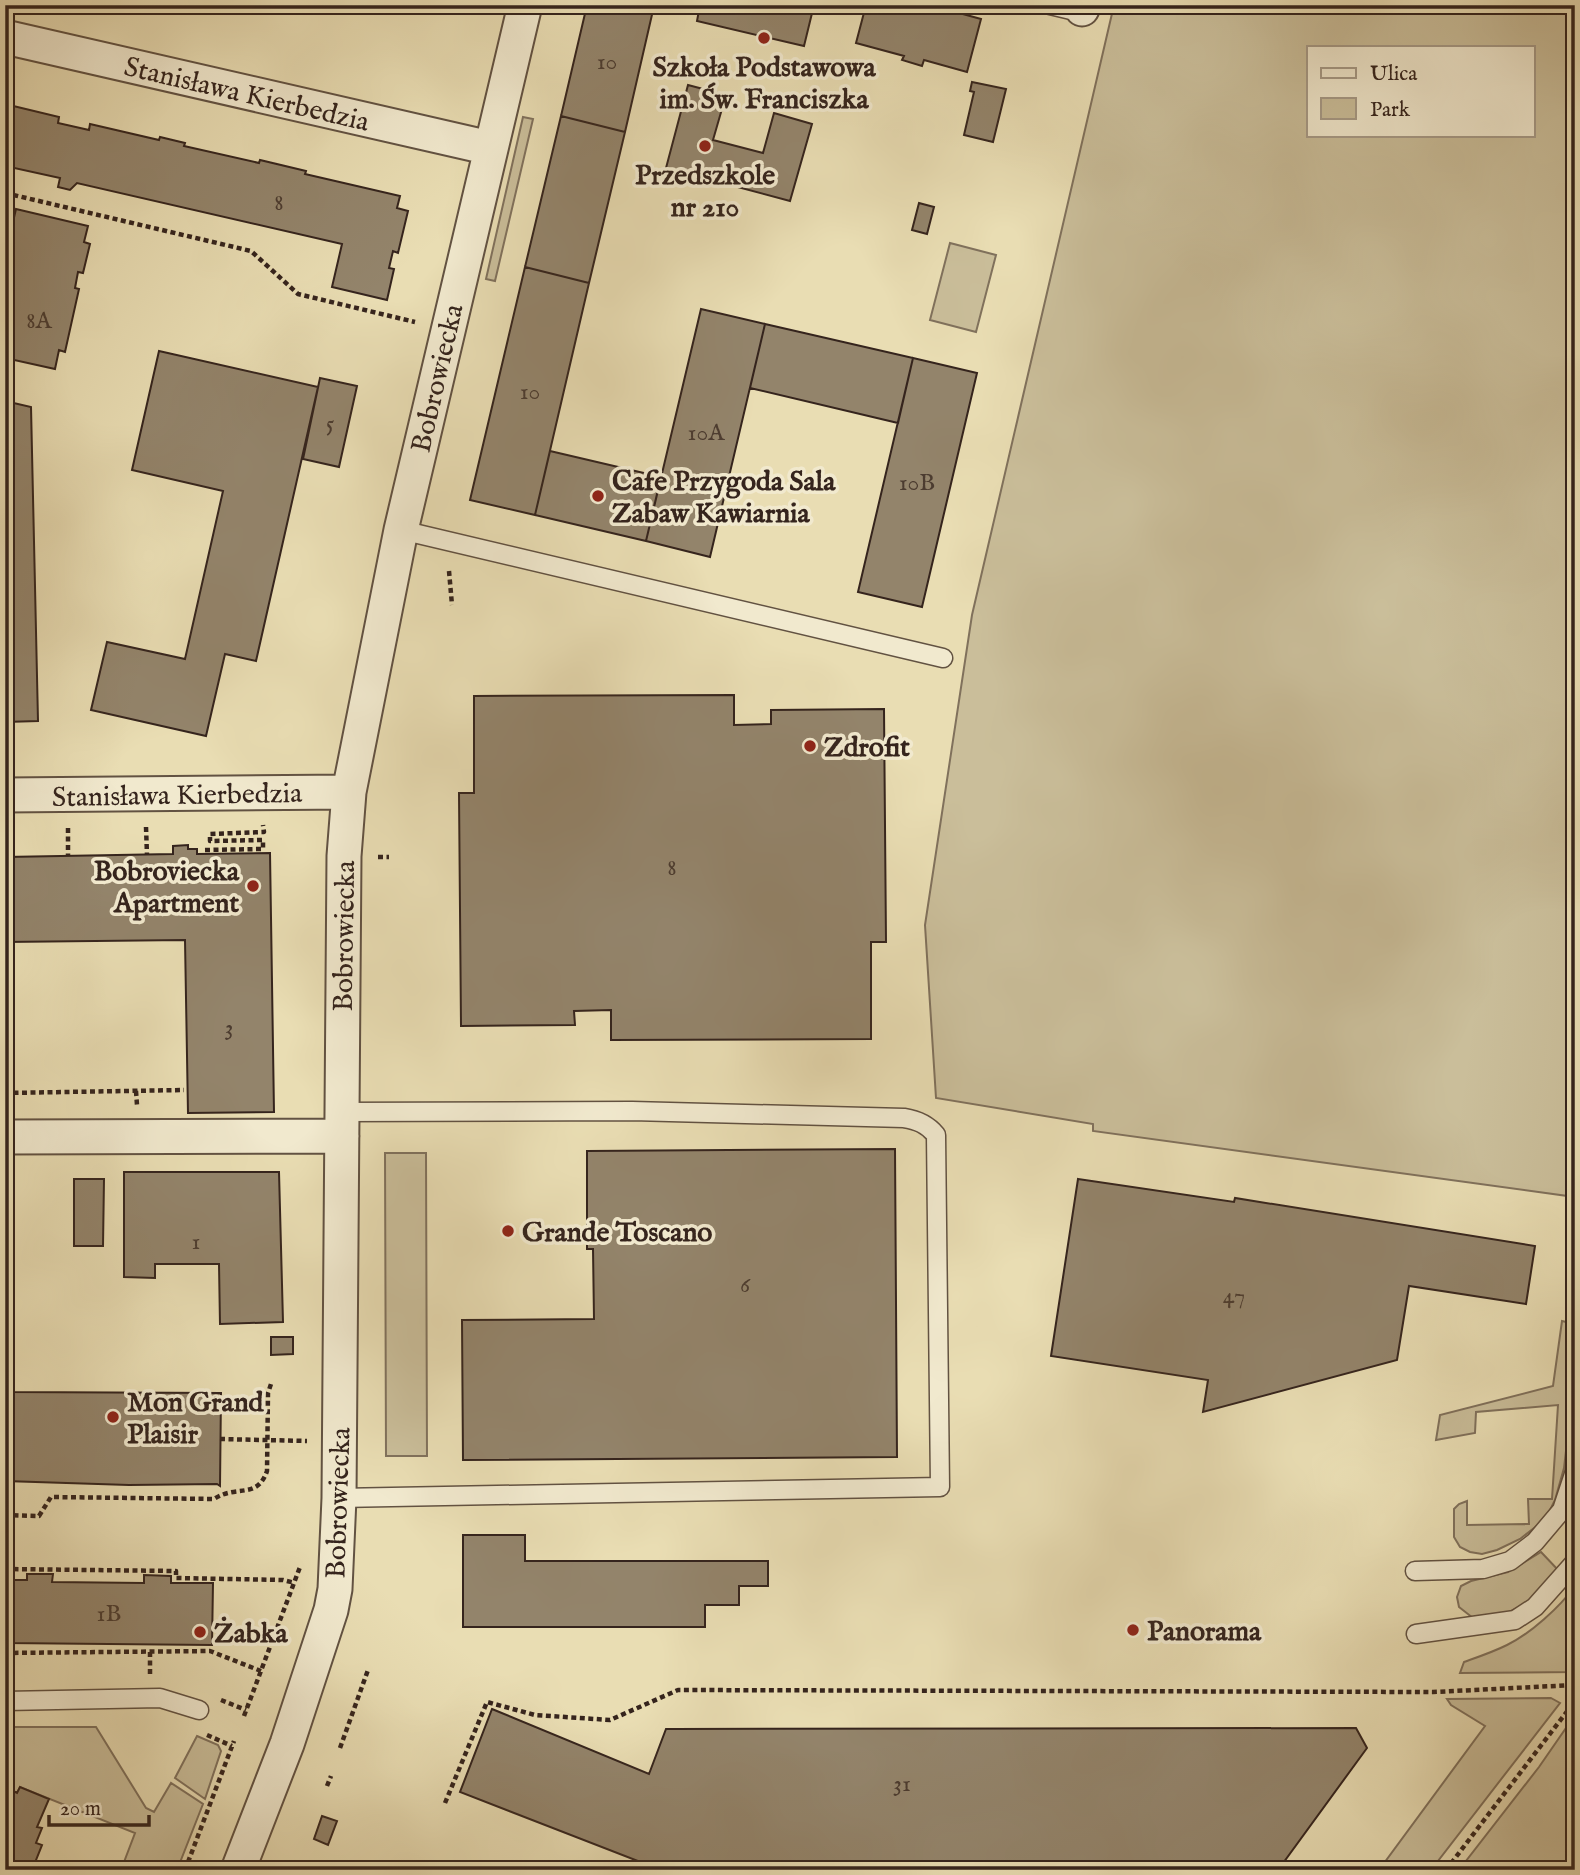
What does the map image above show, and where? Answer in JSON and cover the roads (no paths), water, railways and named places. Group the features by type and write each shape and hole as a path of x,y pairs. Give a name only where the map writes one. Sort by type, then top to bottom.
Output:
{"street":[{"name":"Bobrowiecka","path":"238,1870 288,1744 331,1610 335,1589 339,1498 344,856 349,792 401,530 525,5"},
{"name":"Stanisława Kierbedzia","path":"5,37 262,98 490,148"},
{"name":"Stanisława Kierbedzia","path":"5,795 349,792"},
{"path":"5,1137 341,1124"}],"lane":[{"path":"401,530 943,659"},
{"path":"339,1498 940,1487 936,1135 919,1121 904,1118 632,1111 341,1124"},
{"path":"1415,1571 1483,1569 1510,1561 1535,1542 1562,1510 1575,1471"},
{"path":"1416,1634 1515,1620 1535,1607 1575,1562"},
{"path":"5,1701 160,1699 198,1710"}],"place":[{"name":"Szkoła Podstawowa im. Św. Franciszka","path":"764,38"},
{"name":"Przedszkole nr 210","path":"705,146"},
{"name":"Cafe Przygoda Sala Zabaw Kawiarnia","path":"598,496"},
{"name":"Zdrofit","path":"810,746"},
{"name":"Bobroviecka Apartment","path":"253,886"},
{"name":"Grande Toscano","path":"508,1231"},
{"name":"Mon Grand Plaisir","path":"113,1417"},
{"name":"Panorama","path":"1133,1630"},
{"name":"Żabka","path":"200,1632"}]}
